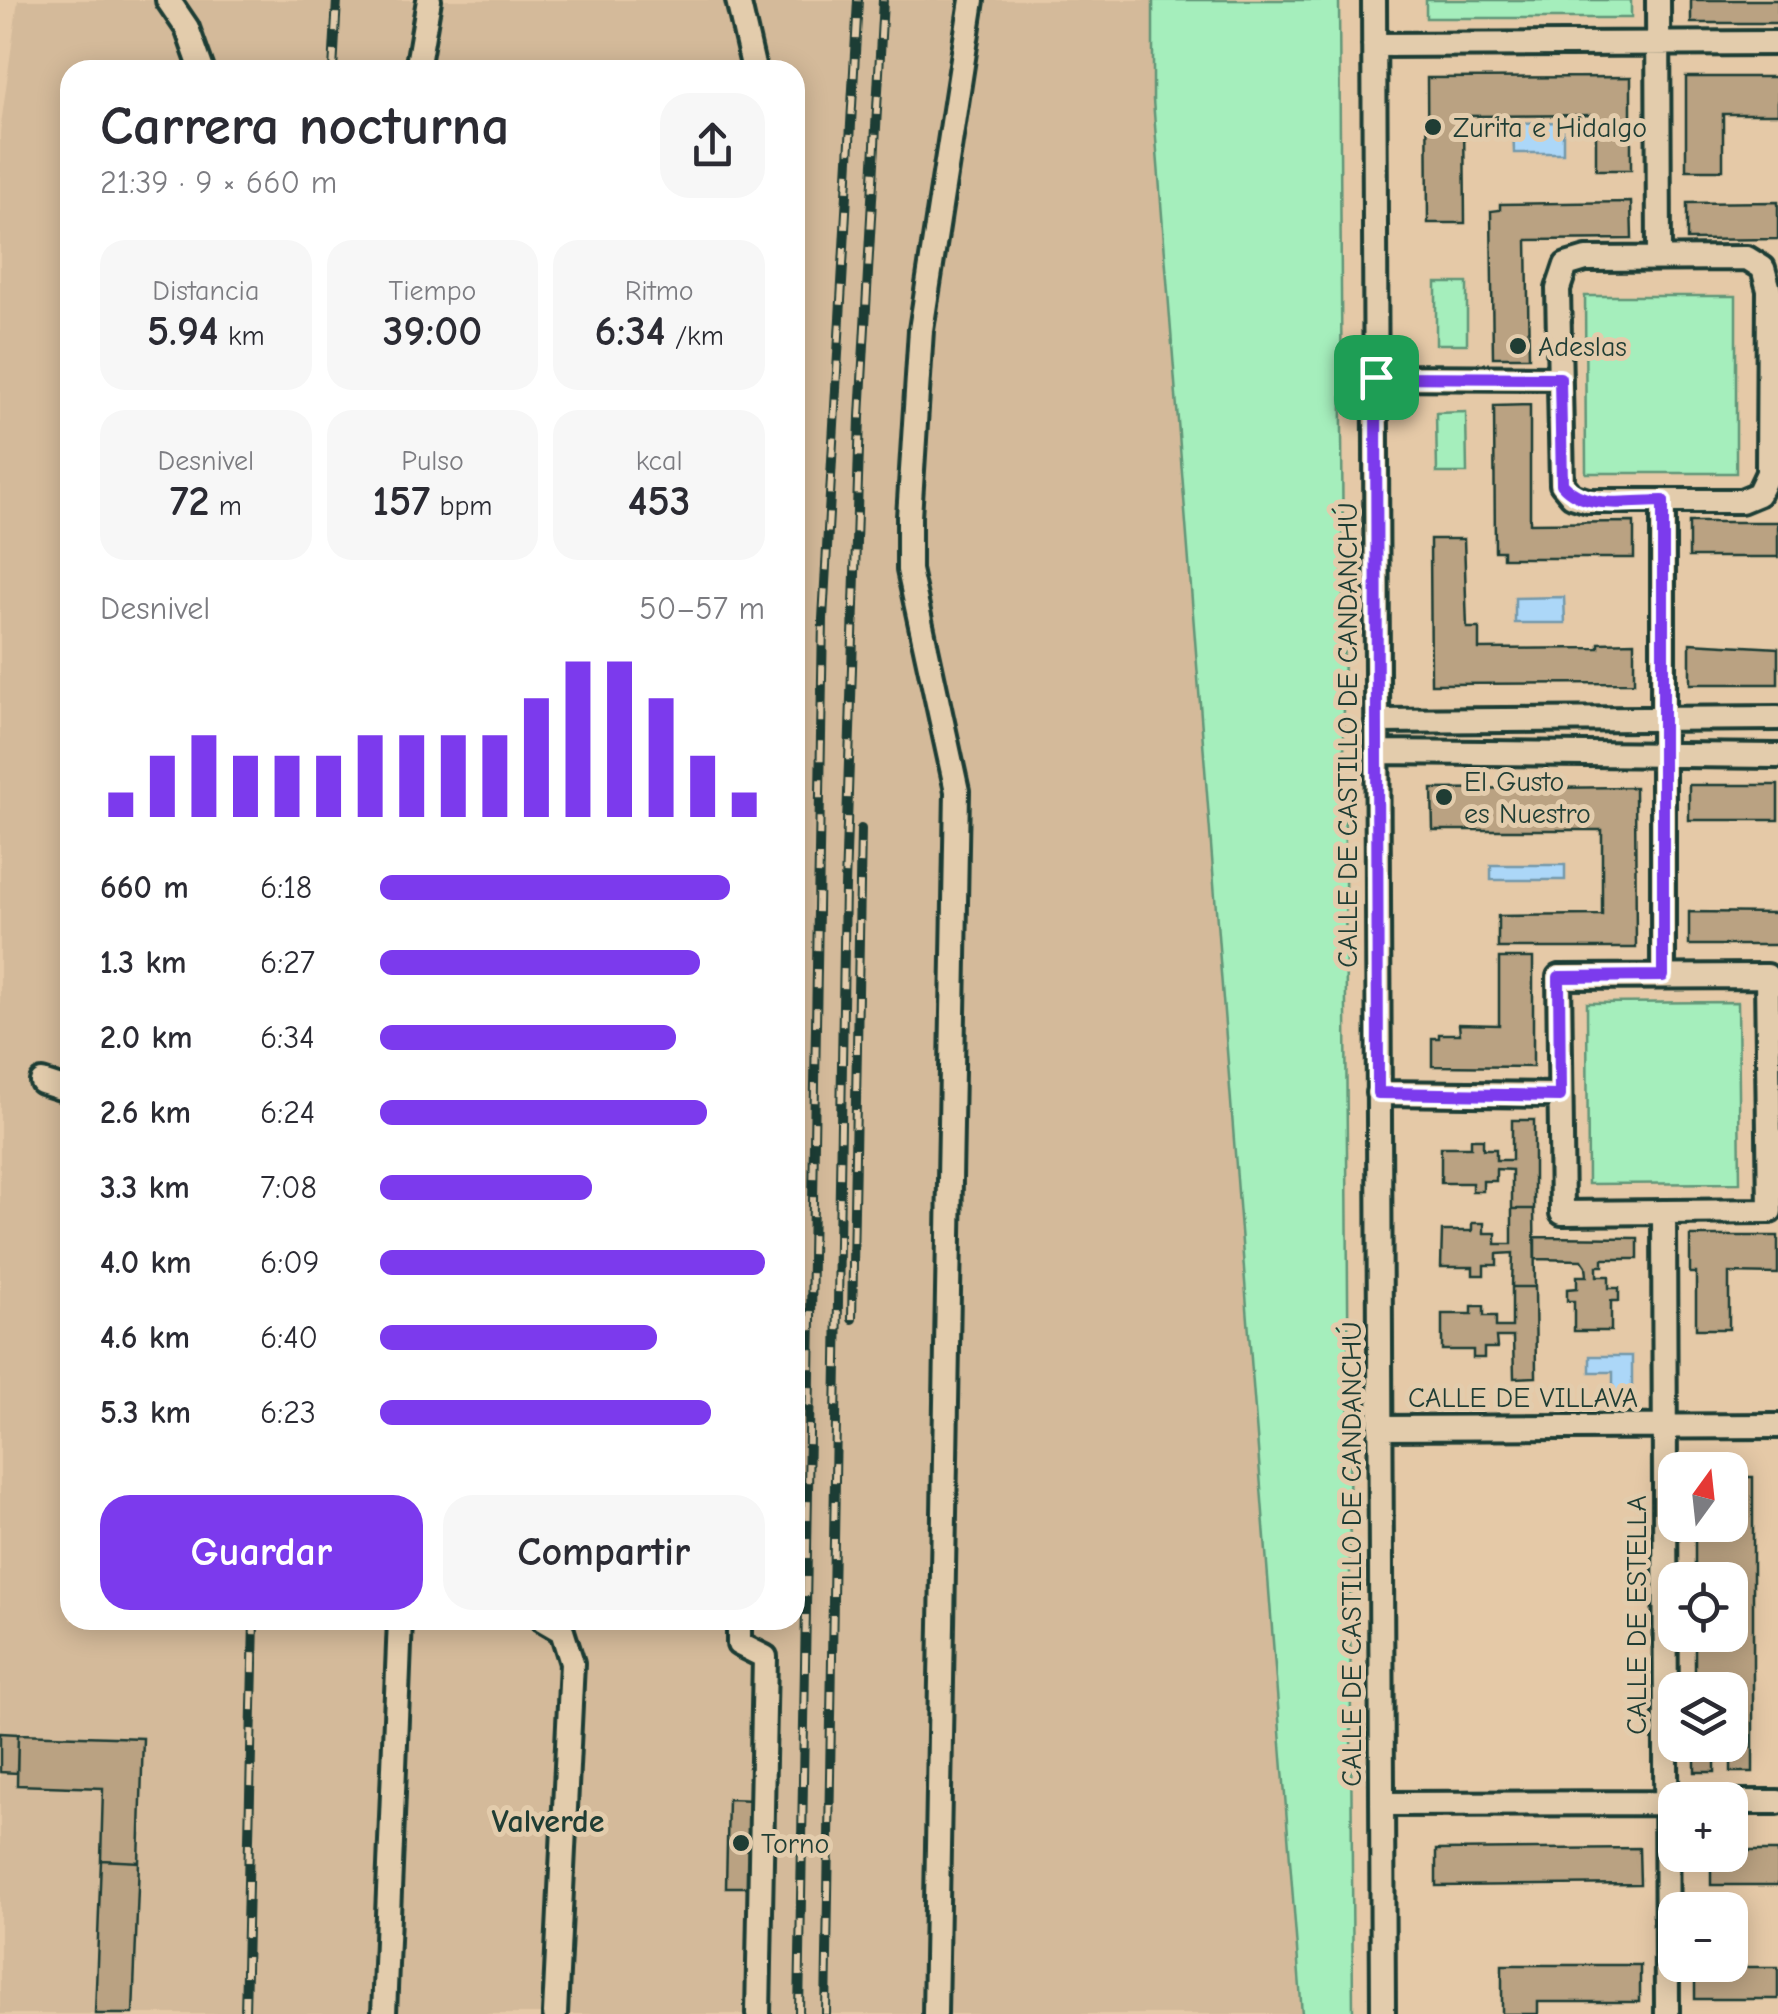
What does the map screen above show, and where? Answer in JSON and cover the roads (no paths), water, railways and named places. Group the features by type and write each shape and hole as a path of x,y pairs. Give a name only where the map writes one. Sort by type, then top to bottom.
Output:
{"street":[{"path":"168,0 187,28 198,60"},
{"path":"418,60 429,0"},
{"path":"738,0 752,60"},
{"path":"936,2014 957,791 909,570 909,517 921,330 972,0"},
{"name":"CALLE DE CASTILLO DE CANDANCHÚ","path":"1374,0 1383,2014"},
{"path":"1658,0 1659,258"},
{"path":"1374,45 1778,43"},
{"path":"1586,258 1659,258 1747,258 1763,268 1769,290 1773,378 1768,472 1758,494 1741,501 1588,501 1572,496 1562,484 1558,289 1566,265 1586,258"},
{"path":"1376,377 1560,378"},
{"path":"1663,501 1663,976"},
{"path":"1377,721 1778,718"},
{"path":"1376,752 1778,756"},
{"path":"1768,976 1773,1092 1770,1212 1562,1213 1559,977 1768,976"},
{"path":"42,1082 60,1087"},
{"path":"1378,1093 1560,1096"},
{"name":"CALLE DE VILLAVA","path":"1664,1212 1665,1426"},
{"name":"CALLE DE ESTELLA","path":"1665,1426 1671,1782"},
{"name":"CALLE DE VILLAVA","path":"1380,1428 1778,1426"},
{"path":"384,2014 400,1630"},
{"path":"555,2014 572,1664 560,1630"},
{"path":"739,1630 739,1644 765,1656 758,2014"},
{"path":"1748,1802 1778,1802"},
{"path":"1382,1804 1658,1803"},
{"name":"CALLE DE ESTELLA","path":"1667,2014 1670,1872"}],"water":[{"path":"1563,122 1563,153 1514,153 1513,123"},
{"path":"1564,597 1565,623 1515,623 1515,598"},
{"path":"1491,865 1565,865 1565,880 1491,880"},
{"path":"1590,1356 1632,1356 1632,1392 1613,1392 1613,1372 1590,1372"}],"railway":[{"path":"334,60 337,0"},
{"path":"799,2014 823,619 858,0"},
{"path":"826,2014 845,887 860,417 883,0"},
{"path":"852,1319 861,829"},
{"path":"245,2014 254,1630"}],"place":[{"name":"Zurita e Hidalgo","path":"1433,127"},
{"name":"Adeslas","path":"1518,346"},
{"name":"El Gusto es Nuestro","path":"1444,797"},
{"name":"Torno","path":"741,1843"}],"district":[{"name":"Valverde","path":"548,1821"}]}
